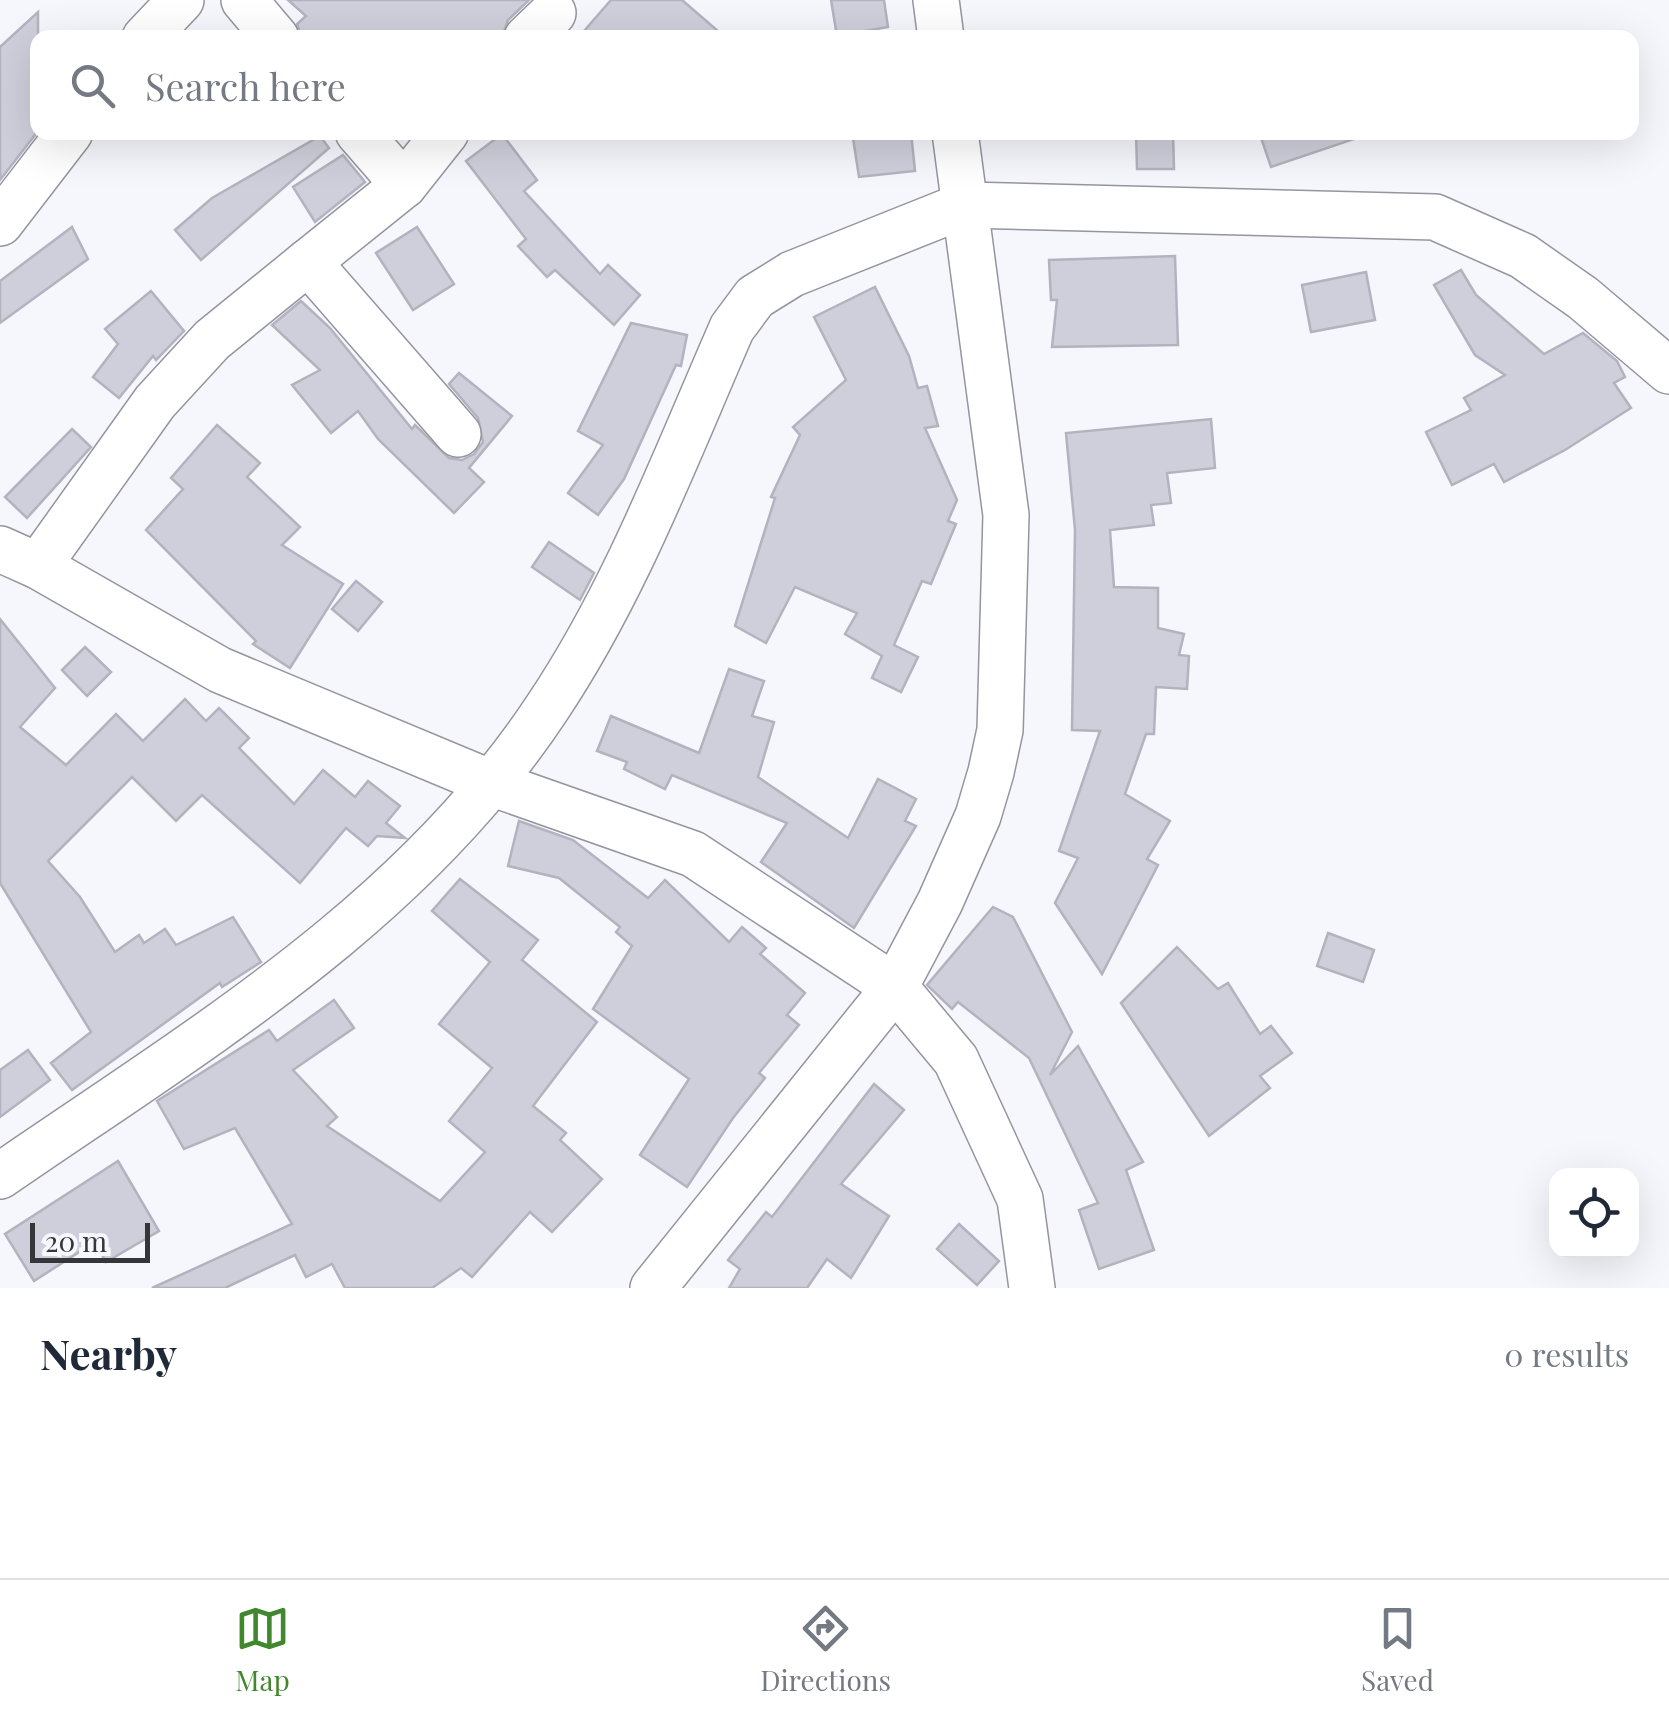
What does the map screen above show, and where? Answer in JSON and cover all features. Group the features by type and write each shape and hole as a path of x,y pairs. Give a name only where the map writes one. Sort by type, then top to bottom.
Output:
{"street":[{"path":"152,30 180,0"},
{"path":"244,0 269,30"},
{"path":"936,0 940,30"},
{"path":"0,223 64,140"},
{"path":"365,140 404,186"},
{"path":"440,140 404,186 212,340 19,558 220,670 491,783 693,854 895,987 956,1060 1020,1199 1032,1288"},
{"path":"653,1288 895,987 978,816 1000,730 1006,515 956,140"},
{"path":"0,1176 270,992 382,901 491,783 547,708 606,608 732,328 755,297 792,274 965,205 1435,217 1523,256 1583,298 1669,371"},
{"path":"308,262 458,434"}],"building":[{"path":"288,0 529,0 508,20 505,30 299,30 297,24 306,16"},
{"path":"611,0 682,0 717,30 585,30"},
{"path":"831,0 884,0 888,27 836,30"},
{"path":"38,12 38,30 30,30 31,140 0,180 0,47"},
{"path":"313,140 323,140 329,148 201,260 175,230 212,198"},
{"path":"494,140 507,140 537,180 524,191 600,274 608,265 640,295 614,325 555,270 547,277 518,246 526,239 466,161"},
{"path":"853,140 912,140 915,171 859,177"},
{"path":"1136,140 1173,140 1174,169 1137,169"},
{"path":"1262,140 1351,140 1271,167"},
{"path":"343,155 365,182 315,222 293,187"},
{"path":"72,227 88,259 0,323 0,281"},
{"path":"417,227 454,284 413,310 376,253"},
{"path":"1175,256 1178,345 1052,347 1057,300 1051,300 1049,260"},
{"path":"1461,270 1476,295 1544,354 1583,333 1617,361 1625,377 1614,383 1631,408 1565,450 1504,482 1494,464 1452,485 1426,432 1471,410 1464,398 1505,375 1475,355 1434,285"},
{"path":"1366,272 1375,320 1311,332 1302,285"},
{"path":"875,287 909,356 918,388 927,386 938,426 925,428 957,500 948,521 956,524 931,584 922,581 894,645 918,657 901,692 872,678 882,656 845,634 857,613 795,587 766,643 735,626 775,498 771,497 800,435 793,427 846,380 814,317"},
{"path":"151,291 184,331 156,360 153,356 119,398 93,377 118,344 105,329"},
{"path":"301,301 330,328 412,429 415,425 449,458 462,460 474,454 483,442 478,418 449,384 459,373 512,416 469,468 484,482 454,513 378,439 358,411 331,433 292,385 320,370 272,325"},
{"path":"631,323 687,335 681,366 676,365 624,479 598,515 568,493 603,445 578,431"},
{"path":"1211,419 1215,468 1167,473 1171,503 1151,505 1154,525 1110,530 1114,587 1158,588 1158,628 1184,634 1179,655 1189,656 1187,689 1156,687 1154,734 1146,734 1125,794 1170,821 1147,859 1158,865 1102,974 1055,903 1078,858 1059,851 1100,731 1072,730 1075,530 1066,433"},
{"path":"217,425 260,463 247,477 300,527 282,545 343,584 290,668 253,644 256,641 146,530 183,489 171,478"},
{"path":"72,429 91,447 27,518 5,497"},
{"path":"549,542 594,573 580,600 532,567"},
{"path":"356,581 382,602 358,631 332,609"},
{"path":"0,619 55,688 20,727 66,765 116,714 143,741 185,699 206,721 219,708 249,738 239,748 294,804 323,770 355,797 368,781 400,806 386,823 405,838 377,836 368,846 346,828 300,883 202,795 176,821 132,777 48,861 80,897 115,952 139,935 144,943 165,929 176,945 233,917 261,962 222,987 220,983 72,1090 51,1063 91,1032 0,883"},
{"path":"85,647 111,672 87,696 62,670"},
{"path":"729,669 764,681 752,716 774,722 758,777 768,784 848,838 878,779 916,799 905,821 916,826 854,928 761,862 787,823 672,775 665,789 624,769 627,762 597,751 611,716 699,753"},
{"path":"519,821 573,840 648,898 665,880 729,942 742,927 766,948 760,954 805,993 787,1015 799,1025 759,1073 765,1078 687,1187 640,1155 689,1079 593,1009 632,946 616,932 620,927 559,878 508,866"},
{"path":"460,879 538,940 522,960 597,1022 533,1106 566,1133 560,1140 602,1179 552,1232 530,1212 472,1277 461,1268 432,1288 345,1288 332,1264 306,1277 295,1255 225,1288 152,1288 292,1224 235,1128 184,1149 157,1101 269,1030 277,1041 334,1000 354,1028 293,1070 337,1117 327,1126 440,1201 485,1152 449,1121 492,1068 439,1024 490,962 432,911"},
{"path":"993,907 1013,917 1072,1032 1050,1075 1078,1046 1143,1162 1126,1170 1154,1250 1099,1269 1079,1210 1098,1203 1029,1058 958,1002 952,1009 927,985"},
{"path":"1328,933 1374,950 1363,982 1317,966"},
{"path":"1177,947 1218,989 1228,983 1260,1034 1271,1026 1292,1053 1260,1076 1270,1088 1209,1136 1121,1003"},
{"path":"28,1050 50,1080 0,1117 0,1070"},
{"path":"874,1084 904,1110 841,1184 889,1216 851,1278 827,1259 807,1288 729,1288 740,1269 728,1260 766,1212 772,1217"},
{"path":"118,1161 159,1231 106,1262 95,1242 34,1281 5,1234"},
{"path":"959,1224 999,1261 977,1285 937,1249"}]}
